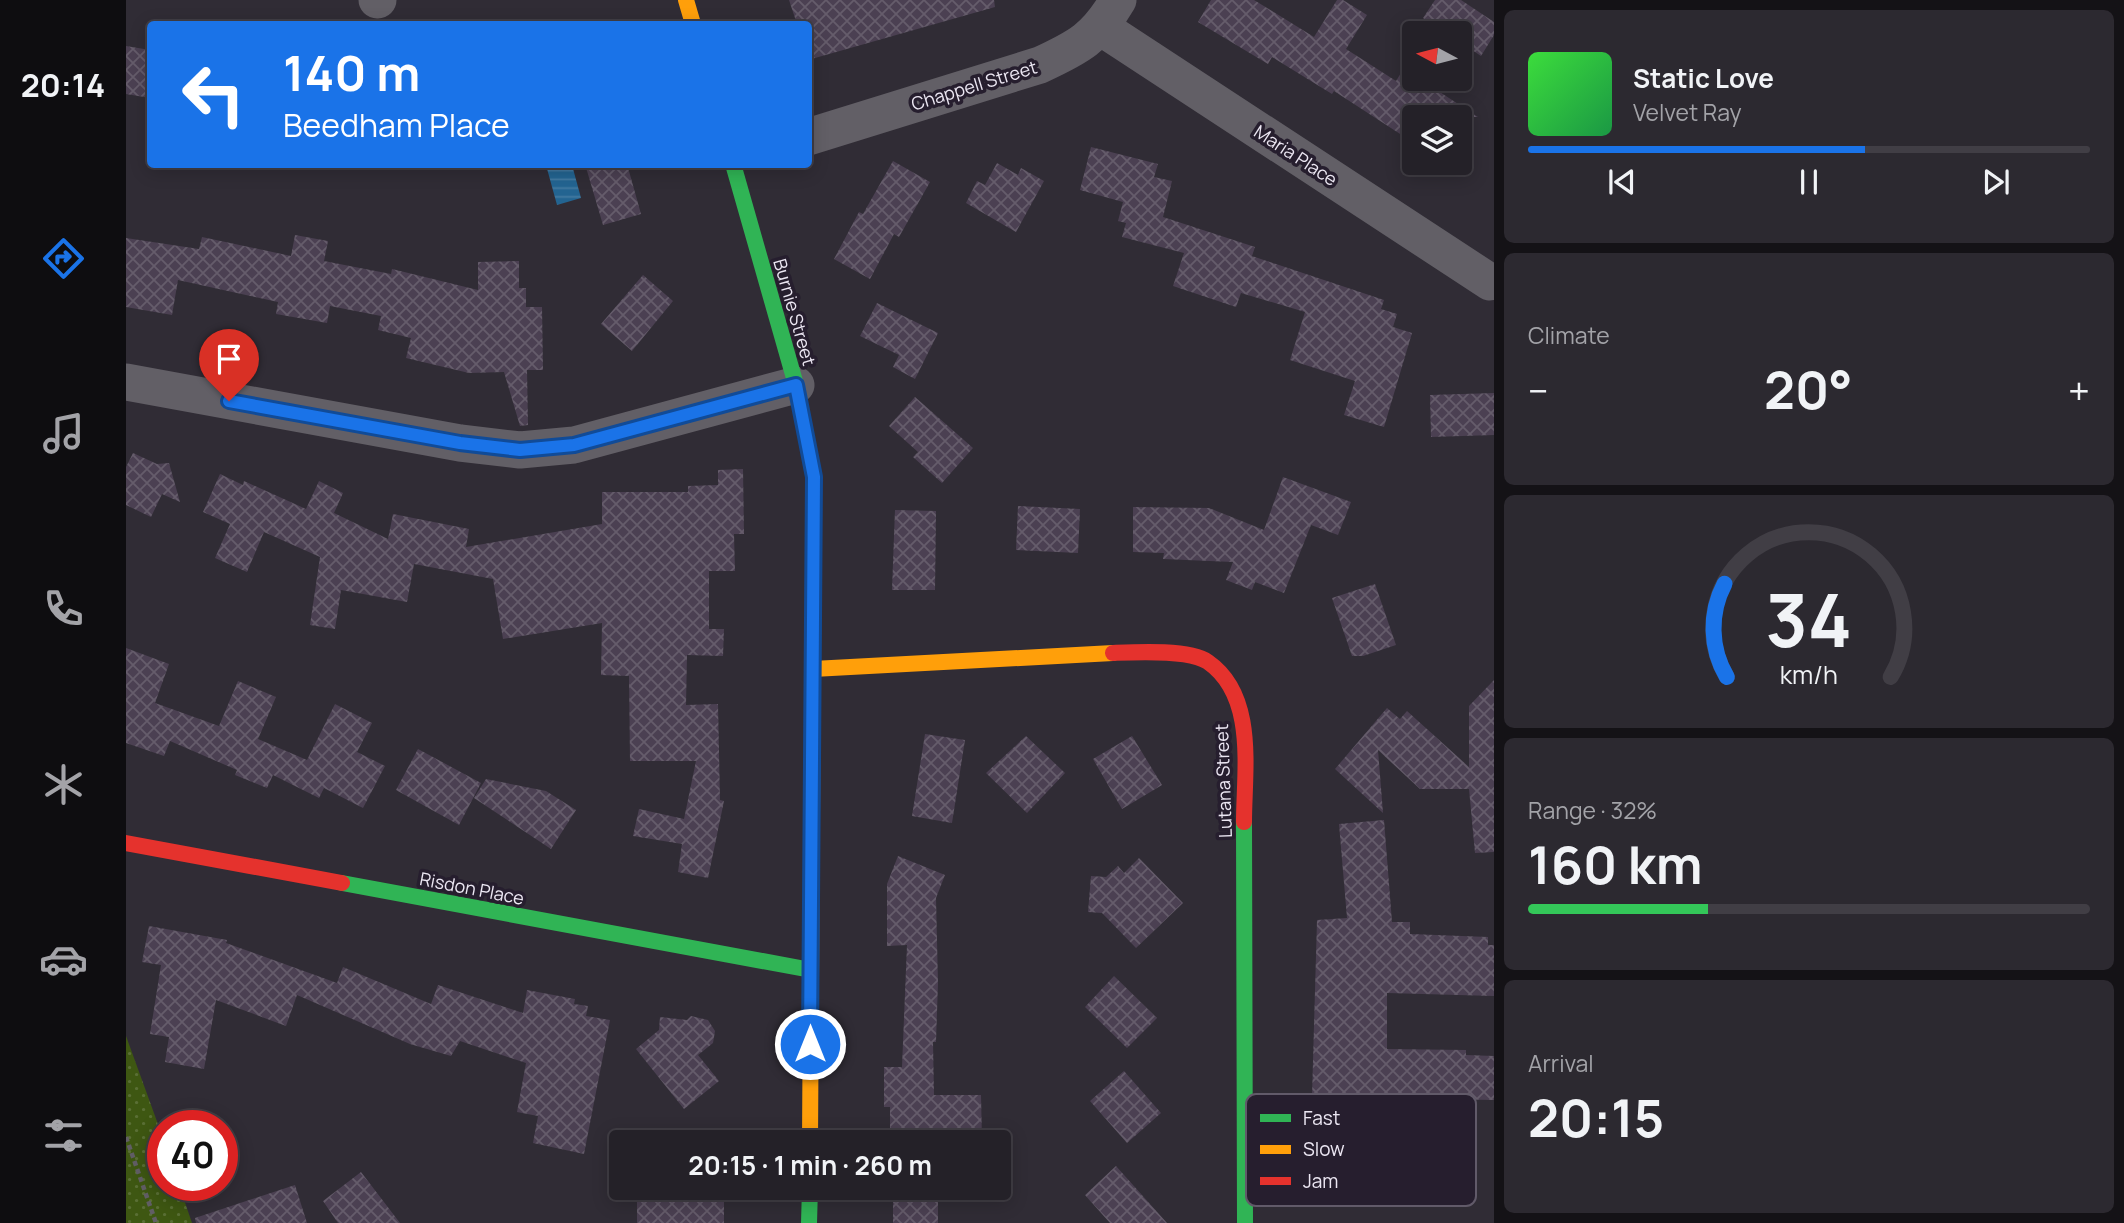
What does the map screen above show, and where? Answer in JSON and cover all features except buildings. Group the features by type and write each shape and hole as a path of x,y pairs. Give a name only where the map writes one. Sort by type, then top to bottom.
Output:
{"street":[{"path":"686,0 692,21"},
{"name":"Chappell Street","path":"812,135 1040,65 1072,50 1110,14"},
{"name":"Maria Place","path":"1110,14 1490,282"},
{"name":"Burnie Street","path":"735,168 796,385 814,477 810,1130"},
{"path":"126,382 460,443 520,450 574,445 796,385"},
{"name":"Lutana Street","path":"813,669 1159,651 1207,661 1234,691 1244,730 1245,1223"},
{"name":"Risdon Place","path":"126,843 811,970"},
{"path":"809,1223 810,1200"}],"path":[{"path":"126,1137 156,1223"}],"green space":[{"path":"126,1036 153,1110 147,1110 147,1201 184,1201 192,1223 126,1223"}],"water":[{"path":"547,168 573,168 581,198 557,205"}],"traffic: fast":[{"path":"734,168 796,385 814,477 813,650"},
{"path":"1244,822 1245,1223"},
{"path":"342,883 811,970"},
{"path":"809,1223 810,1200"}],"traffic: slow":[{"path":"686,0 692,21"},
{"path":"810,1130 813,650"},
{"path":"813,669 1113,653"}],"traffic: jam":[{"path":"1113,653 1162,652 1188,655 1208,662 1224,677 1241,714 1246,758 1244,822"},
{"path":"126,843 342,883"}],"route":[{"path":"229,401 460,443 520,450 574,445 796,385 814,477 810,1044"}]}
